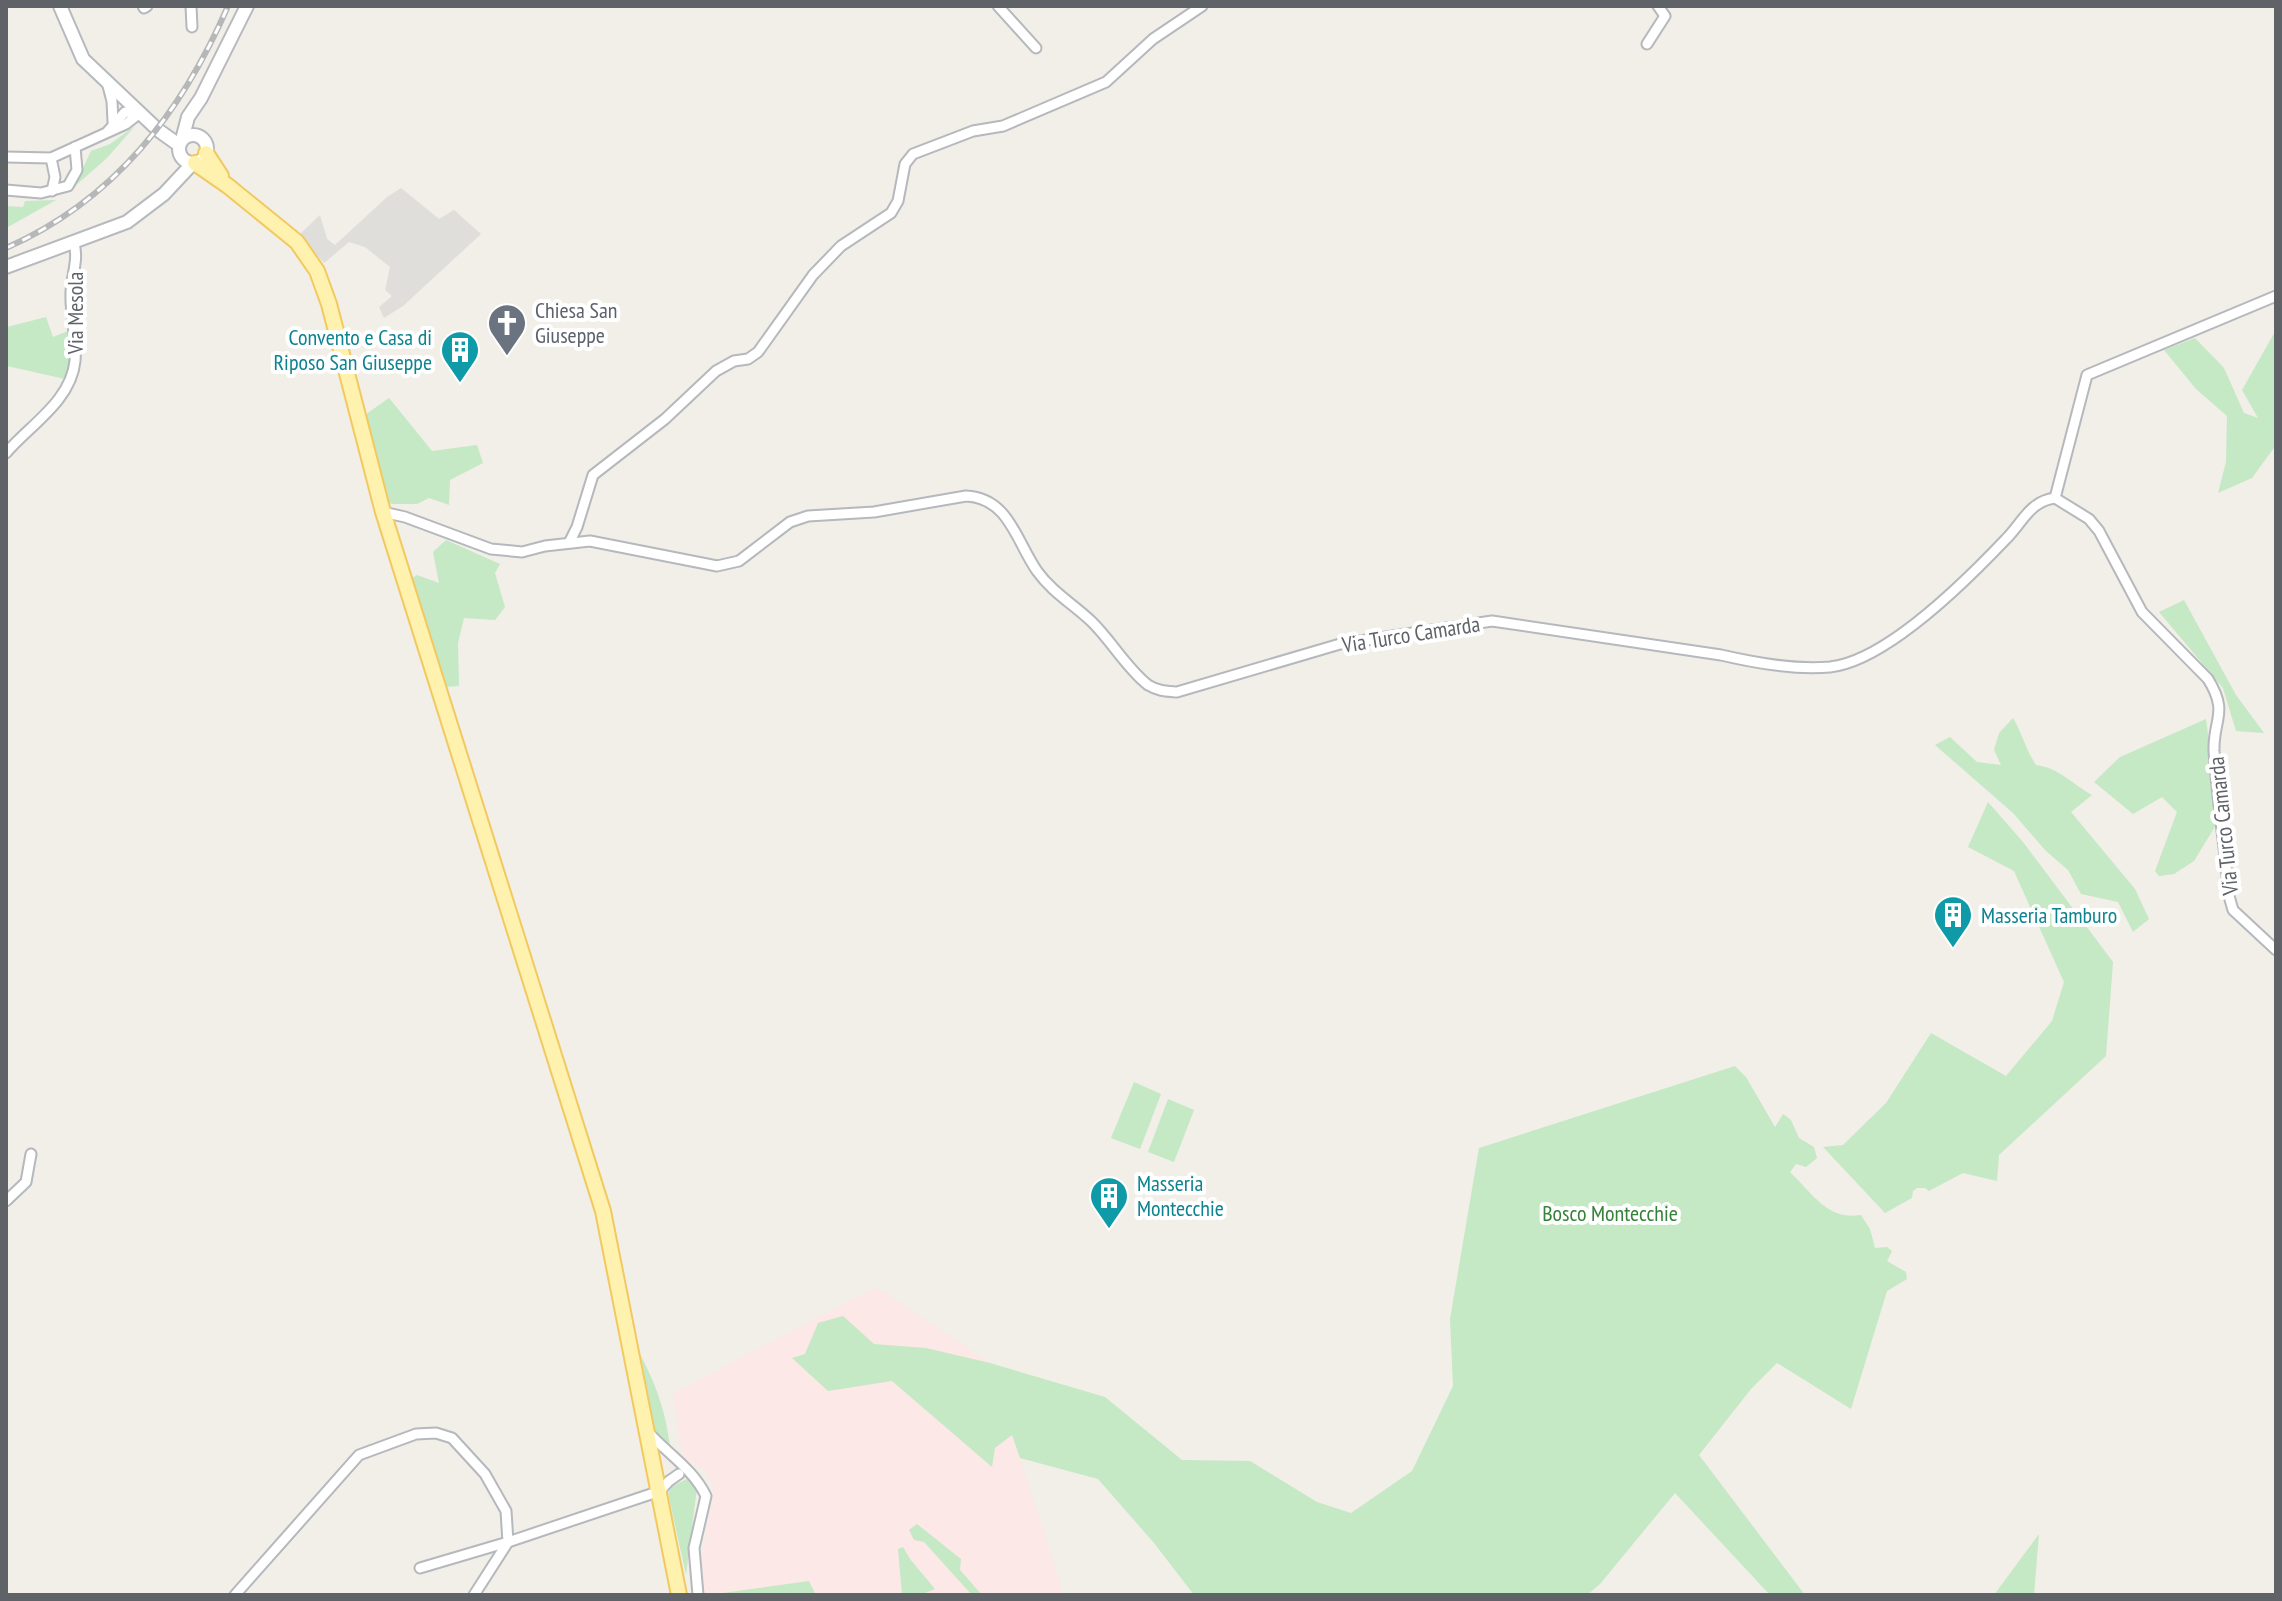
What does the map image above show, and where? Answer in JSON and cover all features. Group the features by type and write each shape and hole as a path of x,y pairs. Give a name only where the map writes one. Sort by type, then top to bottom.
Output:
{"main road":[{"path":"60,6 83,59 140,113 297,242 317,271 329,304 383,512 603,1211 679,1595"},
{"path":"188,150 188,117 201,98 247,6"},
{"path":"6,267 127,222 154,203 173,183 188,150 201,98"}],"street":[{"path":"191,6 192,27"},
{"path":"998,6 1036,48"},
{"path":"569,543 593,475 665,419 716,371 758,352 813,275 841,246 891,213 898,201 905,164 913,154 973,131 1003,126 1106,82 1153,39 1202,6"},
{"path":"1647,44 1665,16 1658,6"},
{"path":"107,82 112,101 112,124"},
{"path":"106,134 125,112 140,113"},
{"path":"6,157 51,158 126,124 140,113"},
{"path":"6,190 52,191 68,186 77,170 75,147"},
{"path":"51,158 55,177 52,191"},
{"name":"Via Mesola","path":"6,453 27,429 48,413 72,375 75,361 70,290 76,251 74,244"},
{"path":"2055,498 2087,375 2276,296"},
{"name":"Via Turco Camarda","path":"383,512 405,517 491,549 522,552 590,541 717,566 732,564 754,552 790,522 808,516 874,512 966,496 977,497 987,500 1005,514 1051,588 1092,621 1147,684 1160,691 1177,692 1340,644 1492,621 1753,663 1832,667 1866,655 1907,629 1963,582 2009,536 2036,503 2055,498 2089,519 2099,531 2142,612 2208,679 2216,692 2220,721 2214,747 2229,896 2233,910 2276,950"},
{"path":"6,1201 26,1182 31,1154"},
{"path":"648,1432 693,1473 706,1496 694,1548 698,1595"},
{"path":"235,1595 359,1455 416,1434 436,1433 452,1438 485,1474 506,1511 508,1542 474,1595"},
{"path":"655,1467 675,1459"},
{"path":"655,1467 679,1474 693,1473"},
{"path":"420,1568 660,1491 679,1474"}],"shaded area":[{"path":"401,188 439,219 454,210 481,234 403,306 384,318 379,307 392,296 385,290 390,267 365,247 349,242 324,263 299,235 320,215 327,239 335,245"},
{"path":"876,1287 990,1363 1064,1595 705,1595 701,1561 714,1486 704,1470 682,1457 673,1393"}],"green space":[{"path":"135,126 107,158 74,187 91,151 110,144"},
{"path":"56,200 6,228 6,206 23,207 25,201"},
{"path":"46,317 53,337 68,331 72,354 65,379 7,366 7,327"},
{"path":"2276,330 2276,445 2252,478 2218,493 2226,462 2227,416 2196,389 2164,350 2195,338 2224,368 2244,413 2258,418 2242,390"},
{"path":"389,398 432,451 477,445 483,463 450,480 449,505 429,498 417,504 392,504 386,500 365,415"},
{"path":"446,540 500,564 495,573 505,607 495,620 464,618 458,643 459,686 446,687 411,579 417,575 439,583 433,552"},
{"path":"2184,600 2236,695 2264,733 2236,731 2223,688 2159,612"},
{"path":"2013,718 2036,765 2058,773 2092,795 2071,812 2135,889 2149,919 2133,932 2118,902 2081,894 2068,870 2046,851 2013,813 1935,745 1950,737 1977,762 2001,765 1994,750 1999,733"},
{"path":"2206,719 2219,820 2194,861 2174,874 2159,876 2155,871 2177,812 2162,797 2133,814 2094,782 2120,757"},
{"path":"1988,802 2023,842 2113,962 2106,1056 1999,1155 1997,1181 1963,1173 1929,1191 1917,1188 1912,1198 1885,1213 1823,1147 1843,1145 1886,1103 1931,1033 2006,1076 2052,1021 2064,982 2014,871 1968,847"},
{"name":"Bosco Montecchie","path":"1735,1066 1746,1077 1775,1127 1783,1114 1791,1120 1799,1138 1814,1147 1817,1158 1806,1167 1796,1164 1790,1172 1830,1210 1849,1216 1861,1215 1870,1229 1875,1248 1887,1247 1892,1251 1887,1261 1906,1272 1907,1279 1887,1291 1851,1409 1777,1363 1751,1389 1699,1455 1805,1595 1770,1595 1675,1493 1600,1584 1587,1595 1194,1595 1098,1479 1020,1458 1012,1435 995,1448 992,1467 892,1381 828,1391 792,1358 805,1354 818,1323 843,1316 874,1344 926,1348 990,1363 1105,1397 1182,1460 1250,1461 1317,1502 1351,1513 1412,1471 1453,1386 1450,1319 1479,1148"},
{"path":"1134,1082 1161,1094 1140,1149 1111,1138"},
{"path":"1168,1099 1194,1110 1174,1162 1148,1152"},
{"path":"641,1356 661,1403 671,1453 656,1436"},
{"path":"687,1479 697,1488 686,1575 668,1493 673,1486"},
{"path":"917,1524 961,1559 960,1570 982,1595 972,1595 924,1542 914,1540 909,1530"},
{"path":"2039,1534 2034,1595 1994,1595"},
{"path":"903,1547 935,1589 920,1595 902,1595 898,1549"},
{"path":"809,1581 816,1595 709,1595"}],"railway":[{"path":"6,248 80,205 141,149 189,82 228,6"}],"place":[{"name":"Chiesa San Giuseppe","path":"507,357"},
{"name":"Convento e Casa di Riposo San Giuseppe","path":"460,384"},
{"name":"Masseria Tamburo","path":"1953,949"},
{"name":"Masseria Montecchie","path":"1109,1230"}]}
